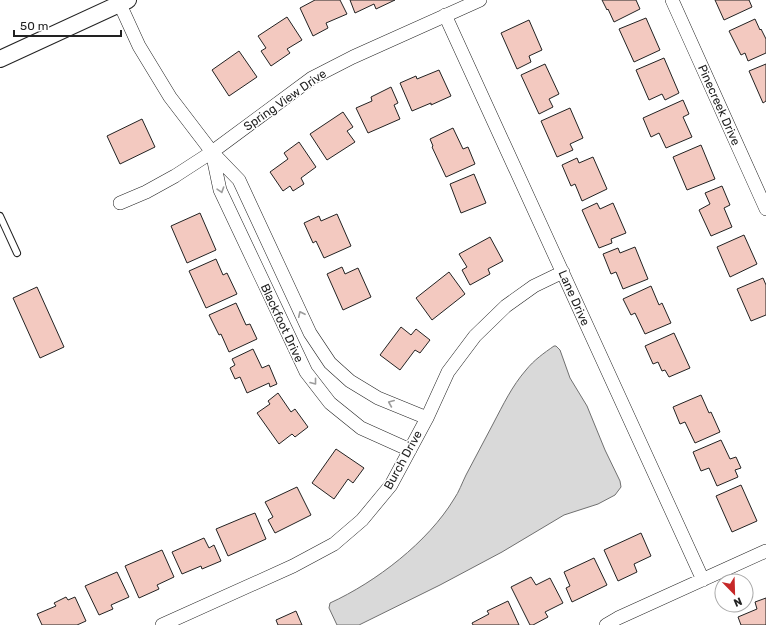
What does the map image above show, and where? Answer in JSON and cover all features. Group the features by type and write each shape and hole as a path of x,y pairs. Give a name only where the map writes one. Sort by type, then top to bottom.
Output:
{"street":[{"name":"Spring View Drive","path":"120,203 146,192 175,176 212,152 312,78 352,57 480,0"},
{"name":"Pinecreek Drive","path":"672,0 766,209"},
{"path":"0,59 122,1"},
{"name":"Blackfoot Drive","path":"122,1 139,46 170,97 212,152 239,180 310,333 330,363 350,381 372,394 427,418"},
{"name":"Lane Drive","path":"446,15 703,580"},
{"name":"Blackfoot Drive","path":"212,152 220,190 306,372 330,403 360,428 410,450"},
{"name":"Burch Drive","path":"162,625 293,566 334,544 362,520 391,485 427,418 448,372 475,336 506,306 534,286 563,272"},
{"path":"606,625 618,618 766,551"}],"lane":[{"path":"0,216 17,253"}],"shaded area":[{"path":"554,346 560,350 570,378 587,406 605,450 620,481 621,487 615,495 598,504 564,515 502,552 440,585 359,625 337,625 329,608 330,603 365,584 383,572 400,559 430,530 443,515 456,496 500,410 516,383 532,363"}],"building":[{"path":"315,0 340,0 347,14 326,23 328,28 313,36 300,8"},
{"path":"350,0 395,0 376,9 374,4 355,13"},
{"path":"602,0 636,0 640,9 614,22"},
{"path":"715,0 749,0 752,7 724,20"},
{"path":"287,17 302,40 287,49 290,53 271,66 261,51 266,48 258,36"},
{"path":"646,18 660,50 634,62 619,29"},
{"path":"755,19 766,39 766,53 748,61 745,53 741,55 729,31"},
{"path":"529,20 542,50 529,56 531,62 517,69 501,33"},
{"path":"239,51 257,77 229,96 212,70"},
{"path":"664,58 679,93 665,100 662,94 649,100 636,70"},
{"path":"545,64 559,94 549,99 553,107 539,114 521,75"},
{"path":"766,64 766,101 763,103 749,71"},
{"path":"439,70 451,96 431,105 431,103 412,111 400,83 416,76 417,79"},
{"path":"391,87 398,103 394,105 400,119 368,133 356,108 372,101 371,97"},
{"path":"683,100 689,114 683,117 692,137 666,148 659,133 651,137 643,118"},
{"path":"570,108 583,138 570,144 573,150 557,157 541,121"},
{"path":"343,112 353,127 347,131 355,142 327,160 310,134"},
{"path":"142,119 155,147 120,164 107,136"},
{"path":"453,128 463,149 468,147 475,164 446,177 432,147 433,146 430,139"},
{"path":"299,142 316,167 301,178 304,184 293,191 290,186 283,191 270,172 288,159 284,153"},
{"path":"701,145 715,179 687,190 673,157"},
{"path":"593,157 607,189 582,201 575,184 571,186 562,165 577,158 579,163"},
{"path":"474,174 486,203 461,213 450,184"},
{"path":"722,186 730,205 724,208 732,227 711,236 699,210 710,204 705,193"},
{"path":"597,203 600,209 613,203 626,233 611,239 612,243 599,248 582,210"},
{"path":"200,213 216,250 187,263 171,226"},
{"path":"337,214 351,246 324,258 316,241 313,243 304,223 319,216 321,221"},
{"path":"744,235 757,264 730,277 717,247"},
{"path":"490,237 503,261 488,269 490,274 470,285 462,270 467,267 459,254"},
{"path":"635,247 648,279 623,289 616,272 611,274 603,254 618,248 620,253"},
{"path":"216,259 223,275 227,273 237,294 206,308 189,271"},
{"path":"342,267 345,274 358,268 371,297 343,310 327,274"},
{"path":"449,272 465,294 432,320 416,298"},
{"path":"763,278 766,285 766,315 751,321 737,289"},
{"path":"651,286 659,305 662,303 671,323 645,334 635,313 631,315 623,299"},
{"path":"37,287 64,347 40,358 13,298"},
{"path":"236,303 246,325 250,324 257,339 229,352 221,334 219,335 209,315"},
{"path":"401,327 411,335 416,329 430,340 420,353 415,350 400,370 380,355"},
{"path":"674,333 690,368 669,377 665,370 662,371 658,362 653,364 645,346"},
{"path":"253,349 262,368 269,365 277,384 270,387 269,383 247,393 240,377 235,379 230,368 235,365 232,359"},
{"path":"278,393 291,412 295,409 308,427 295,437 292,434 279,444 257,413 270,404 268,401"},
{"path":"701,395 720,432 695,443 685,422 680,424 673,407"},
{"path":"721,440 730,459 736,457 741,468 735,470 738,477 717,486 709,468 701,471 693,452"},
{"path":"336,449 364,468 353,483 348,479 334,499 312,483"},
{"path":"741,485 757,521 732,532 716,496"},
{"path":"297,487 311,515 275,533 268,520 273,517 265,502"},
{"path":"255,513 266,539 228,556 216,529"},
{"path":"641,533 651,556 634,564 637,572 618,581 604,550"},
{"path":"204,538 209,548 214,545 221,561 202,569 201,566 182,574 172,552"},
{"path":"162,550 174,577 157,585 159,589 139,598 125,566"},
{"path":"594,558 607,585 572,602 566,588 570,586 564,572"},
{"path":"117,572 129,597 111,605 113,609 99,615 85,586"},
{"path":"531,577 536,585 550,578 563,603 545,612 548,617 533,625 530,625 511,587"},
{"path":"66,597 68,600 75,597 86,621 77,625 42,625 37,614 56,606 54,603"},
{"path":"766,598 766,625 741,625 738,617 748,613 754,613 754,610 757,609 755,602"},
{"path":"508,601 519,625 473,625 472,623 489,614 487,611"},
{"path":"296,611 302,625 278,625 276,620"}]}
